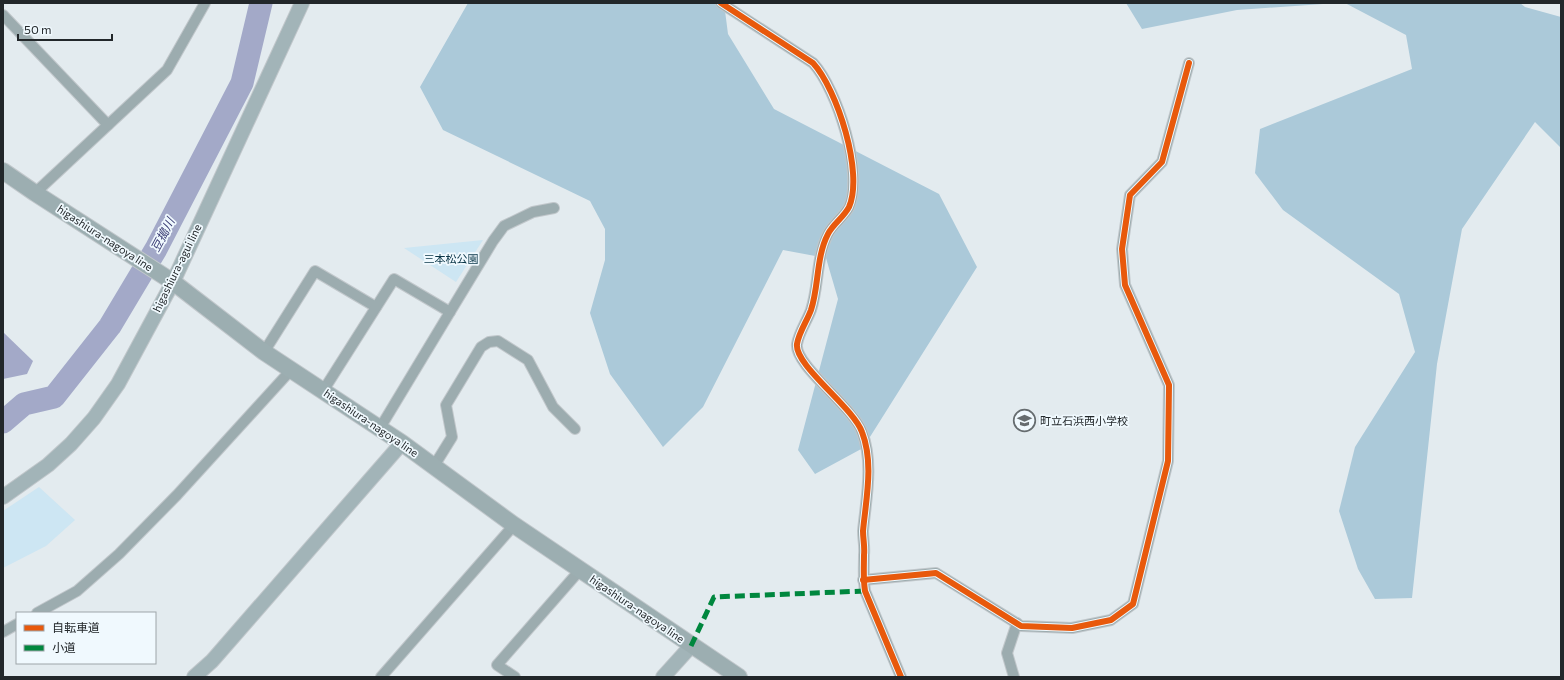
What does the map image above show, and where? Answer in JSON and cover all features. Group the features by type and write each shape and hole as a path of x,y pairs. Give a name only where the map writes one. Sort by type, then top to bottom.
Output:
{"main road":[{"name":"higashiura-agui line","path":"3,497 48,465 71,444 94,418 118,384 173,282 302,3"},
{"name":"higashiura-nagoya line","path":"3,171 34,193 173,282 264,352 402,442 514,525 739,677"},
{"path":"194,677 212,661 402,442"},
{"path":"663,677 691,646"}],"street":[{"path":"34,193 167,70 205,3"},
{"path":"721,3 813,63 821,71 845,127 853,169 854,186 848,208 829,232 824,243 811,310 797,344 799,354 807,367 859,422 863,434 868,477 863,533 865,554 863,580 865,591 901,677"},
{"path":"3,15 108,125"},
{"path":"863,580 936,573 1021,626 1072,628 1111,620 1133,604 1168,461 1169,384 1125,285 1122,249 1130,195 1162,162 1189,64"},
{"path":"380,428 492,241 504,226 533,212 554,208"},
{"path":"264,352 315,271 376,307"},
{"path":"323,391 394,279 450,312"},
{"path":"434,466 452,438 446,405 481,347 489,342 498,341 528,360 553,407 575,429"},
{"path":"39,612 77,591 119,554 177,495 291,370"},
{"path":"381,677 514,525"},
{"path":"516,677 497,665 580,570"},
{"path":"1014,677 1008,653 1017,623"},
{"path":"3,632 16,625"}],"green space":[{"name":"三本松公園","path":"483,240 456,282 404,248"},
{"path":"39,487 75,520 46,546 3,568 3,511"}],"shaded area":[{"path":"468,3 724,3 728,34 774,109 939,194 977,267 863,448 815,474 798,450 838,299 826,258 783,250 703,407 663,447 610,374 590,313 605,260 605,229 590,201 443,130 420,87"},
{"path":"1126,3 1337,3 1237,10 1142,29"},
{"path":"1345,3 1520,3 1525,7 1561,17 1561,148 1535,122 1462,229 1437,364 1412,598 1375,599 1358,569 1339,511 1355,447 1415,352 1399,294 1283,210 1255,173 1260,129 1412,69 1406,35"},
{"path":"3,332 33,361 27,374 3,379"}],"waterway":[{"name":"豆搗川","path":"3,422 24,404 54,397 110,326 156,249 242,83 261,3"}],"marked path":[{"path":"691,646 714,597 865,591"}],"cycle path":[{"path":"721,3 813,63 822,75 831,92 846,132 851,153 853,192 849,207 830,230 824,243 819,262 814,301 799,335 797,344 799,353 805,363 856,422 862,432 866,444 868,456 868,481 863,531 865,591 901,677"},
{"path":"863,580 936,573 1021,626 1072,628 1111,620 1133,604 1168,461 1169,385 1125,285 1122,249 1130,195 1162,162 1189,63"}],"place":[{"name":"町立石浜西小学校","path":"1025,421"}]}
